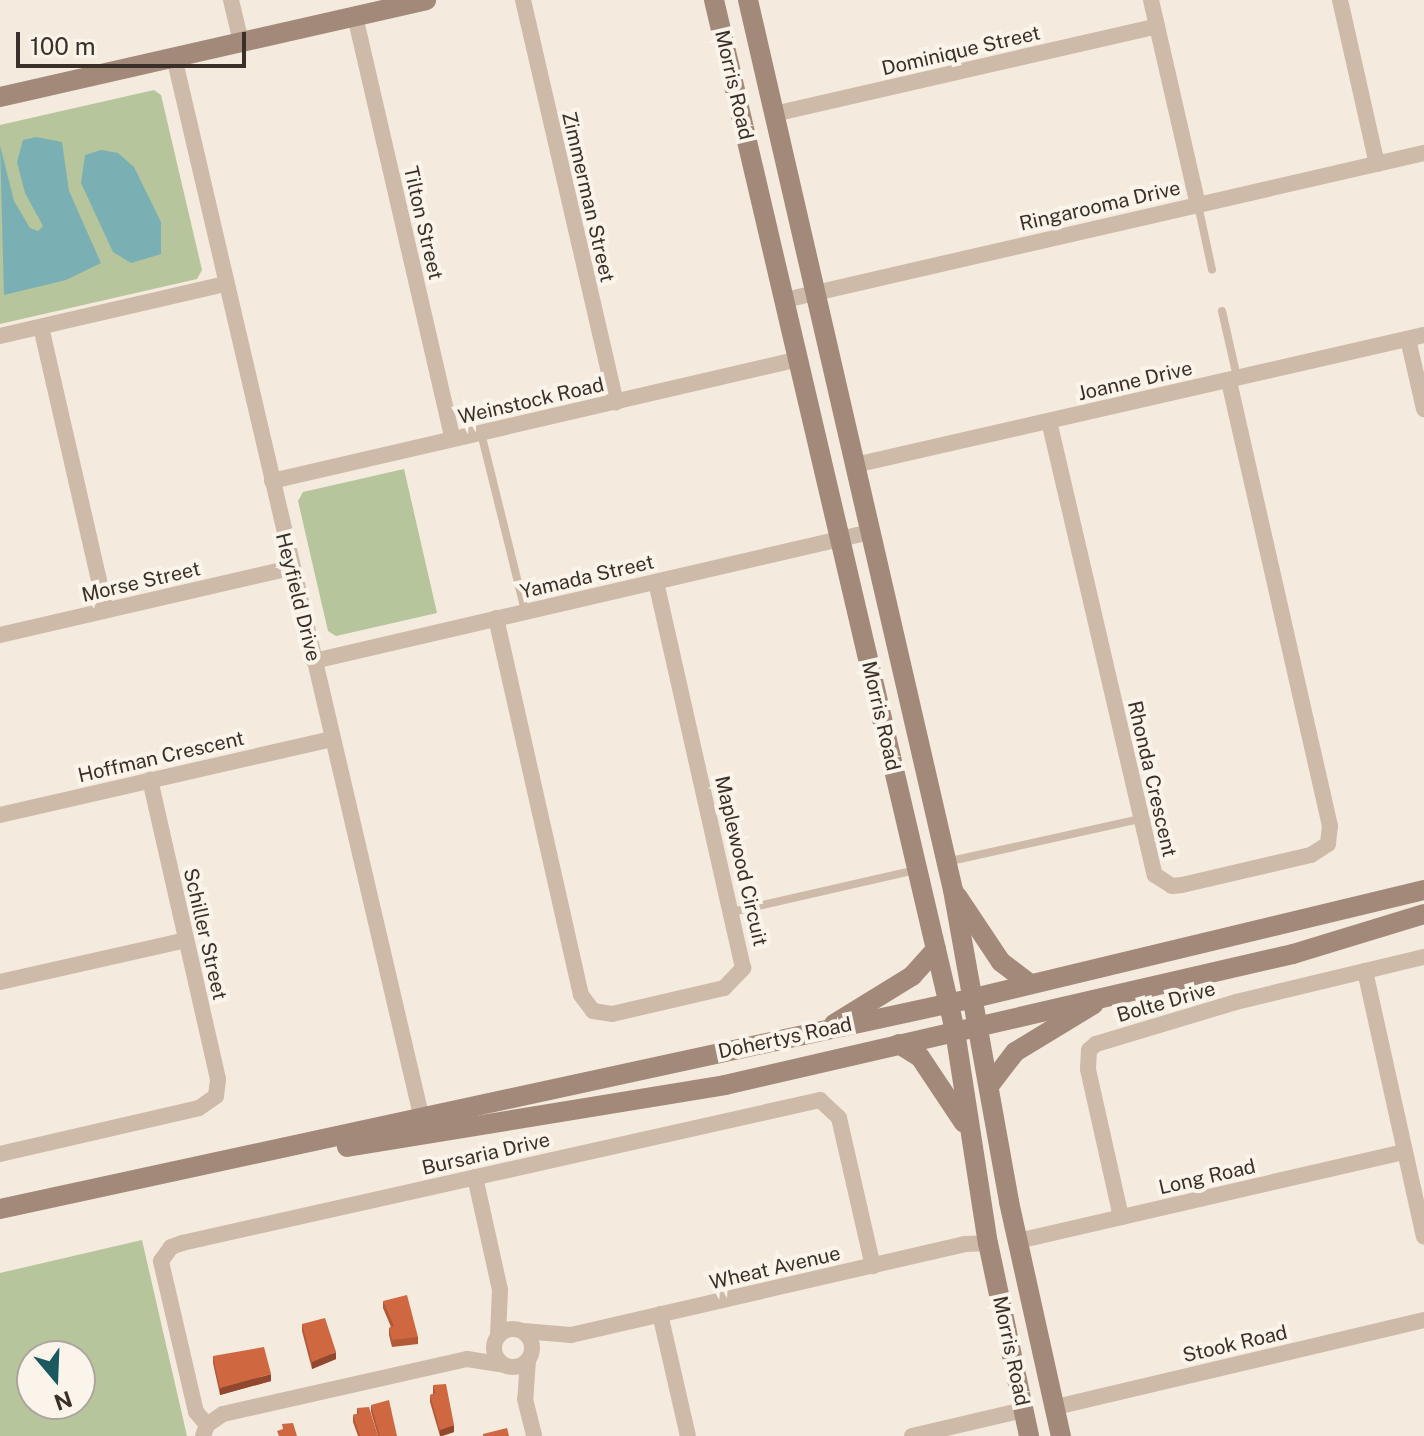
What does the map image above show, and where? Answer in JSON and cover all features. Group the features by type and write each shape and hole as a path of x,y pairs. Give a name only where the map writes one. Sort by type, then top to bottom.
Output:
{"street":[{"path":"231,0 241,42"},
{"path":"0,97 426,0"},
{"name":"Zimmerman Street","path":"523,0 616,402"},
{"name":"Morris Road","path":"714,0 955,1031 988,1243 1029,1436"},
{"name":"Morris Road","path":"748,0 953,890 1018,1241 1061,1436"},
{"path":"1151,0 1198,205"},
{"path":"1340,0 1377,164"},
{"name":"Tilton Street","path":"355,16 453,439"},
{"name":"Dominique Street","path":"774,114 1157,26"},
{"name":"Heyfield Drive","path":"174,57 290,568 424,1127"},
{"name":"Ringarooma Drive","path":"785,300 1424,153"},
{"path":"0,336 226,284"},
{"path":"41,327 106,610"},
{"path":"1416,337 1424,409"},
{"name":"Joanne Drive","path":"855,465 1416,337"},
{"name":"Weinstock Road","path":"272,481 799,359"},
{"name":"Rhonda Crescent","path":"1049,421 1155,875 1172,886 1311,855 1328,844 1332,835 1233,379"},
{"name":"Yamada Street","path":"314,661 870,532"},
{"name":"Morse Street","path":"0,635 290,568"},
{"name":"Maplewood Circuit","path":"496,618 585,1005 612,1014 734,983 743,959 656,582"},
{"name":"Hoffman Crescent","path":"0,815 331,739"},
{"name":"Schiller Street","path":"0,1154 199,1108 216,1096 218,1079 150,780"},
{"path":"953,890 1001,962 1030,984"},
{"name":"Dohertys Road","path":"424,1127 827,1029 974,998 1424,890"},
{"name":"Dohertys Road","path":"0,1209 145,1176 424,1127 725,1085 1293,954 1424,914"},
{"path":"0,982 186,940"},
{"path":"827,1029 912,976 936,949"},
{"name":"Bolte Drive","path":"1121,1217 1088,1069 1089,1050 1107,1040 1180,1023 1236,1002 1424,957"},
{"path":"1365,971 1424,1237"},
{"path":"989,1086 1015,1052 1104,997"},
{"path":"899,1044 920,1057 968,1130"},
{"name":"Bursaria Drive","path":"205,1430 192,1394 163,1273 164,1253 182,1243 820,1100 839,1118 873,1266"},
{"name":"Long Road","path":"1018,1241 1405,1152"},
{"path":"475,1177 500,1290 533,1346 525,1399"},
{"path":"988,1243 1018,1241"},
{"name":"Wheat Avenue","path":"529,1359 571,1335 988,1243"},
{"path":"500,1290 493,1350 525,1399 534,1436"},
{"path":"660,1314 688,1436"},
{"name":"Stook Road","path":"1056,1407 1424,1320"},
{"path":"461,1360 497,1336 521,1330"},
{"name":"Wheat Avenue","path":"521,1330 571,1335"},
{"path":"205,1430 223,1414 461,1360 504,1365 529,1359"},
{"path":"912,1436 1024,1410"}],"lane":[{"path":"1198,205 1212,270"},
{"path":"1222,311 1233,379"},
{"path":"481,433 525,611"},
{"path":"946,862 1140,819"},
{"path":"732,912 916,870"}],"green space":[{"path":"154,90 161,95 202,270 197,279 0,324 0,125"},
{"path":"404,469 437,613 336,636 328,631 298,501 303,492"},
{"path":"142,1240 187,1436 0,1436 0,1273"}],"water":[{"path":"36,137 62,142 69,191 101,263 66,280 4,295 0,145 14,201 30,228 38,231 43,226 25,193 17,162 23,140"},
{"path":"101,150 118,153 134,167 161,222 161,254 131,263 113,252 81,183 85,155"}],"building":[{"path":"407,1295 418,1337 392,1340 389,1328 394,1326 383,1301"},
{"path":"325,1318 336,1352 312,1362 302,1324"},
{"path":"264,1347 271,1374 220,1388 213,1356"},
{"path":"446,1384 454,1425 440,1430 430,1395 436,1393 433,1385"},
{"path":"389,1400 397,1436 380,1436 371,1405"},
{"path":"369,1407 378,1436 360,1436 353,1415 359,1413 357,1408"},
{"path":"293,1423 297,1436 279,1436 277,1431 283,1429 282,1424"},
{"path":"507,1428 509,1436 483,1436 483,1434"}]}
